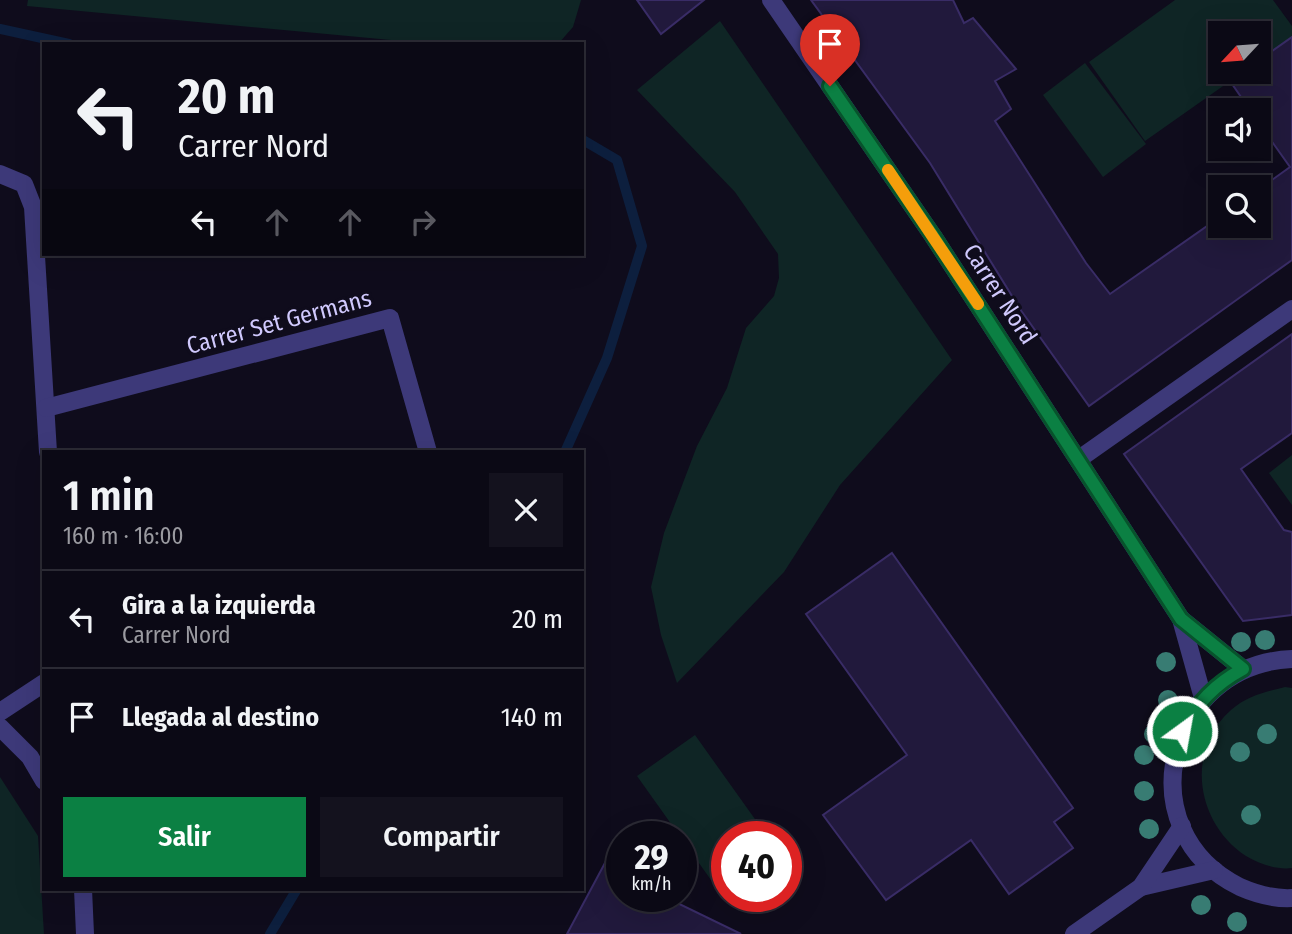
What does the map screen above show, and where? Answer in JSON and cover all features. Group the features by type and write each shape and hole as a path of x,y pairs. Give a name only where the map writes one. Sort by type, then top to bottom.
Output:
{"street":[{"name":"Carrer Nord","path":"771,0 933,236 1181,619 1203,698"},
{"path":"0,174 23,184 33,207 48,450"},
{"path":"1079,459 1292,309"},
{"name":"Carrer Set Germans","path":"46,408 390,318 427,450"},
{"name":"Carrer Nord","path":"1181,619 1243,669"},
{"path":"1292,659 1276,660 1243,669 1228,677 1203,698 1182,731 1172,769 1172,788 1182,826 1190,842 1214,870 1248,890 1266,896 1292,898"},
{"path":"0,712 42,684"},
{"path":"0,727 30,757 42,778"},
{"path":"1074,934 1141,887 1182,826"},
{"path":"1141,887 1214,870"},
{"path":"83,891 85,934"}],"green space":[{"path":"28,0 581,0 573,27 560,42 413,42 27,6"},
{"path":"1175,0 1273,0 1292,26 1292,37 1271,52 1271,21 1208,21 1208,84 1226,84 1145,141 1089,62"},
{"path":"720,21 952,360 840,485 784,572 677,683 661,635 651,587 664,533 697,446 727,388 746,328 774,296 779,278 778,254 735,192 637,90"},
{"path":"1085,63 1146,144 1103,177 1043,95"},
{"path":"1292,455 1292,505 1269,473"},
{"path":"1285,687 1292,688 1292,868 1257,862 1229,842 1216,826 1207,807 1202,766 1216,727 1231,710 1250,698"},
{"path":"695,735 756,821 711,821 711,880 697,860 697,821 669,821 637,776"},
{"path":"0,777 38,836 44,934 0,934"}],"building":[{"path":"637,0 704,0 661,34"},
{"path":"811,0 953,0 964,23 973,18 1016,69 995,81 1011,109 995,121 1086,263 1110,294 1208,225 1208,238 1271,238 1271,181 1290,167 1271,140 1271,98 1242,98 1232,84 1271,84 1271,52 1292,37 1292,260 1089,406 1020,309 930,163"},
{"path":"1292,334 1292,433 1241,469 1284,530 1292,532 1292,615 1243,621 1124,454"},
{"path":"892,553 1073,808 1054,822 1073,848 1009,894 971,840 886,900 823,815 907,755 806,614"},
{"path":"606,861 606,912 696,912 741,934 567,934"}],"waterway":[{"path":"0,29 60,42"},
{"path":"566,450 607,358 642,246 617,160 584,141"},
{"path":"270,934 296,891"}],"slow traffic":[{"path":"888,170 978,304"}],"route":[{"path":"830,86 933,236 1181,619 1243,669 1228,677 1203,698 1182,731"}]}
